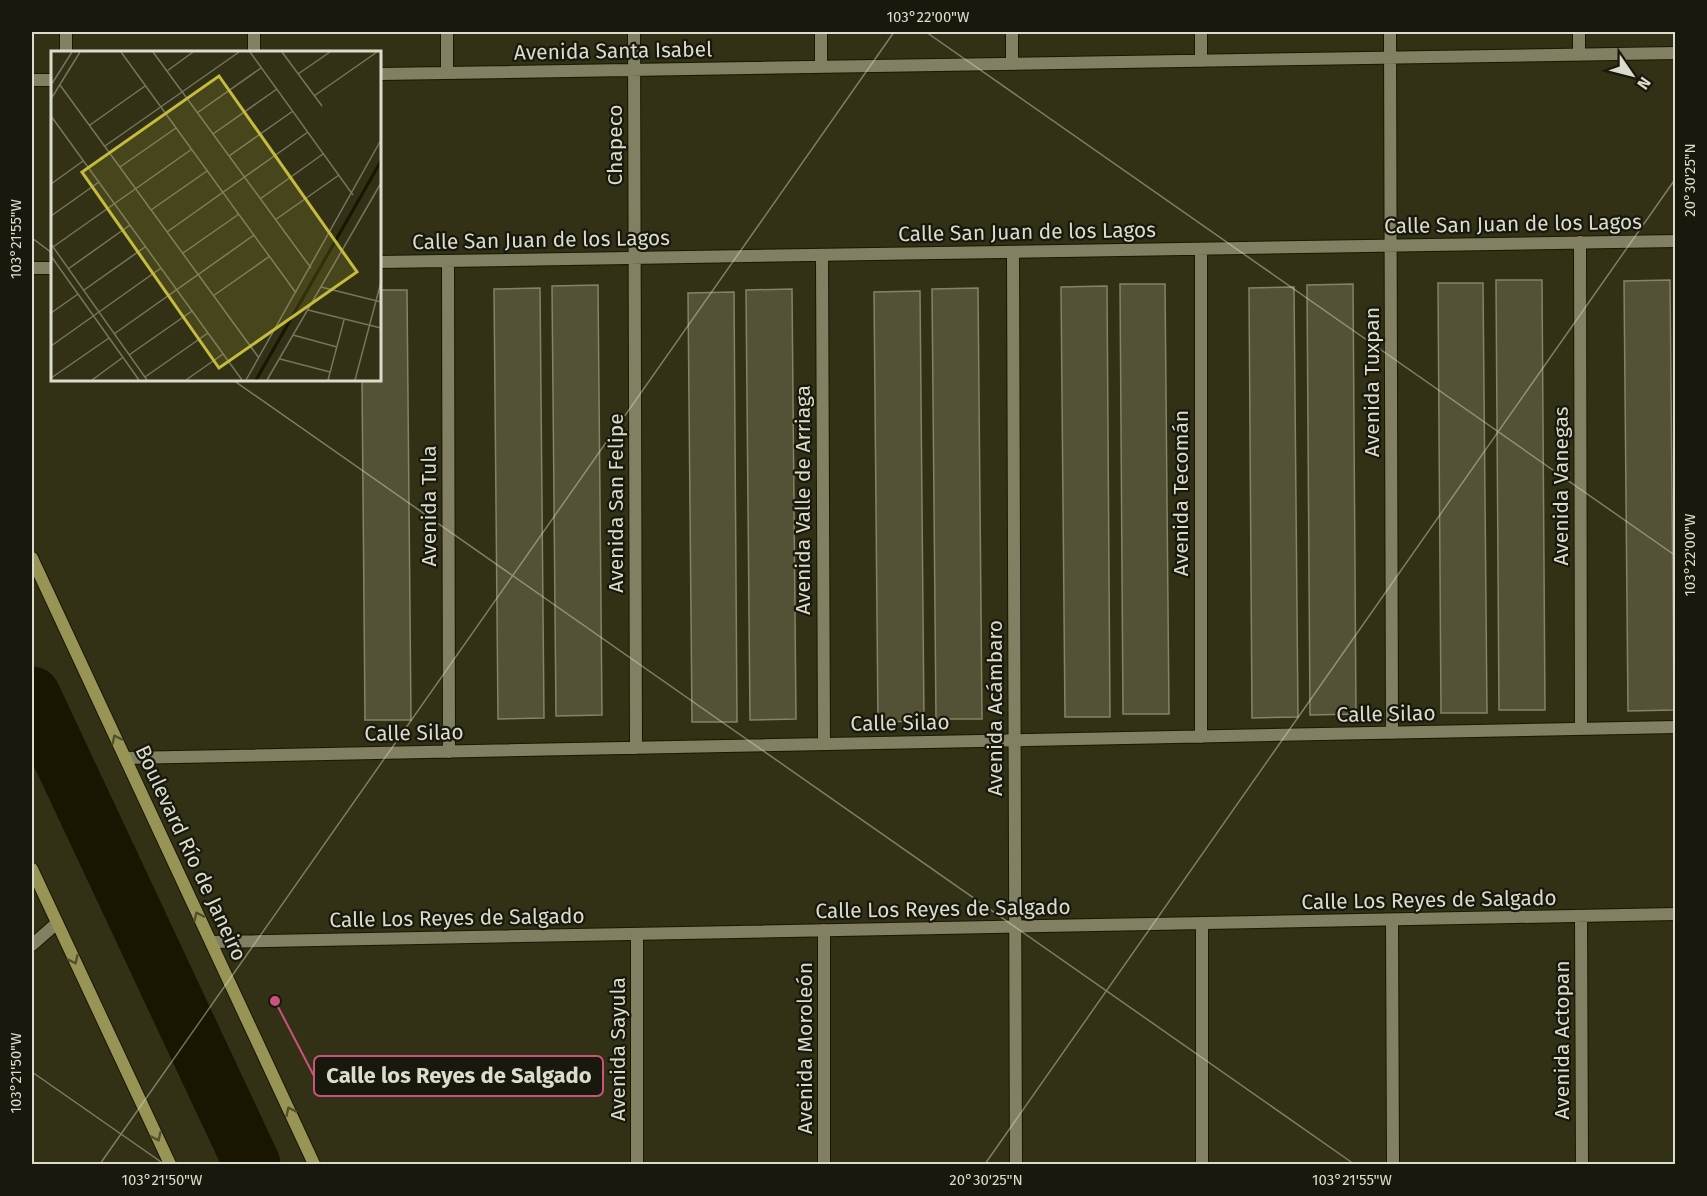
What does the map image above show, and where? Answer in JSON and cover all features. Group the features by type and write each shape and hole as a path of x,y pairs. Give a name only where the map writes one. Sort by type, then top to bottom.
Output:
{"street":[{"path":"66,32 66,51"},
{"path":"254,32 254,51"},
{"path":"447,32 447,73"},
{"name":"Chapeco","path":"634,32 635,258"},
{"path":"821,32 821,67"},
{"path":"1012,32 1012,64"},
{"path":"1201,32 1201,61"},
{"name":"Avenida Tuxpan","path":"1390,32 1392,733"},
{"path":"1579,32 1580,55"},
{"name":"Avenida Santa Isabel","path":"381,74 1676,53"},
{"path":"32,80 51,80"},
{"name":"Calle San Juan de los Lagos","path":"381,262 1676,241"},
{"name":"Avenida Vanegas","path":"1580,243 1581,729"},
{"name":"Avenida Tecomán","path":"1201,249 1201,737"},
{"name":"Avenida Acámbaro","path":"1013,252 1016,1164"},
{"name":"Avenida Valle de Arriaga","path":"822,255 824,744"},
{"name":"Avenida San Felipe","path":"635,258 636,748"},
{"name":"Avenida Tula","path":"448,261 449,752"},
{"path":"32,268 51,268"},
{"name":"Boulevard Río de Janeiro","path":"32,558 314,1164"},
{"name":"Calle Silao","path":"125,758 1676,728"},
{"path":"32,869 170,1164"},
{"name":"Calle Los Reyes de Salgado","path":"211,942 1676,914"},
{"name":"Avenida Actopan","path":"1581,916 1582,1164"},
{"path":"1392,920 1393,1164"},
{"path":"32,945 57,923"},
{"path":"1202,923 1202,1164"},
{"name":"Avenida Moroleón","path":"824,930 824,1164"},
{"name":"Avenida Sayula","path":"637,934 638,1164"}],"building":[{"path":"1496,280 1542,280 1545,710 1499,710"},
{"path":"1670,280 1674,710 1628,711 1624,281"},
{"path":"1438,283 1483,283 1487,713 1441,713"},
{"path":"1120,284 1165,284 1169,714 1123,714"},
{"path":"1353,284 1356,714 1310,715 1307,285"},
{"path":"598,285 602,715 556,716 552,286"},
{"path":"1107,286 1110,717 1065,717 1061,287"},
{"path":"1294,287 1298,717 1252,718 1249,288"},
{"path":"540,288 544,718 498,719 494,289"},
{"path":"978,288 982,719 936,719 932,289"},
{"path":"792,289 796,719 750,720 746,290"},
{"path":"381,290 407,290 411,720 365,720 362,381 381,381"},
{"path":"920,291 924,721 878,722 874,292"},
{"path":"734,292 737,722 692,722 688,293"}],"waterway":[{"path":"32,695 252,1164"}],"place":[{"name":"Calle los Reyes de Salgado","path":"275,1001"}]}
